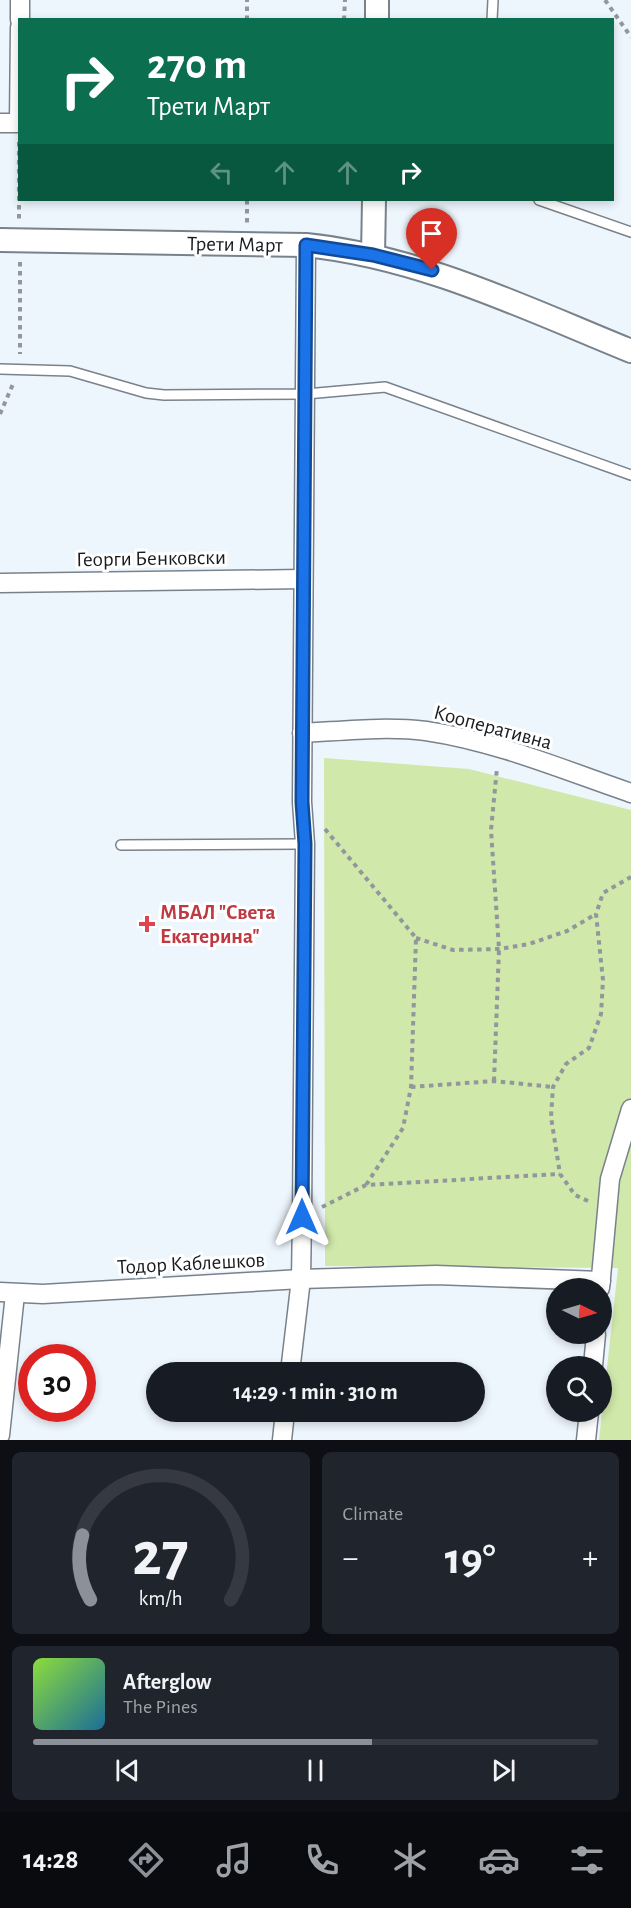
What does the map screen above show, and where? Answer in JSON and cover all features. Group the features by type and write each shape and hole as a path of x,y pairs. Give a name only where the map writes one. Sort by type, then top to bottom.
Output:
{"street":[{"path":"20,0 20,18"},
{"path":"377,0 377,18"},
{"path":"0,123 18,123"},
{"path":"373,255 374,201"},
{"name":"Трети Март","path":"10,241 306,245 373,255 432,270 631,351"},
{"path":"291,1362 300,1279 302,1217 306,245"},
{"name":"Георги Бенковски","path":"0,583 303,579"},
{"name":"Кооперативна","path":"303,733 374,729 424,731 463,738 631,793"},
{"path":"602,1278 610,1179 631,1109"},
{"name":"Тодор Каблешков","path":"8,1293 436,1275 546,1282"},
{"path":"0,1435 8,1293"},
{"path":"282,1440 284,1422"},
{"path":"586,1440 588,1422"}],"lane":[{"path":"492,18 493,0"},
{"path":"542,201 631,232"},
{"path":"0,369 70,371 146,393 164,395 306,394 385,387 631,475"},
{"path":"121,844 305,844"}],"path":[{"path":"247,0 247,18"},
{"path":"344,18 345,0"},
{"path":"605,0 631,37"},
{"path":"0,414 20,369 10,241 18,123"},
{"path":"494,1081 500,949 491,830 498,750"},
{"path":"302,802 416,938 453,950 500,949 529,944 567,931 596,914"},
{"path":"607,1211 575,1195 560,1174 551,1117 553,1087 566,1064 589,1048 601,1014 603,980 596,914 603,893 631,877"},
{"path":"366,1185 403,1128 411,1087 416,938"},
{"path":"411,1087 494,1081 553,1087"},
{"path":"302,1217 366,1185 560,1174"}],"green space":[{"path":"324,758 469,769 631,810 631,1440 599,1440 601,1422 612,1422 612,1356 608,1356 610,1344 612,1344 618,1268 325,1266"}],"place":[{"name":"МБАЛ \"Света Екатерина\"","path":"147,924"}],"route":[{"path":"302,1217 306,245 373,255 432,270"}]}
